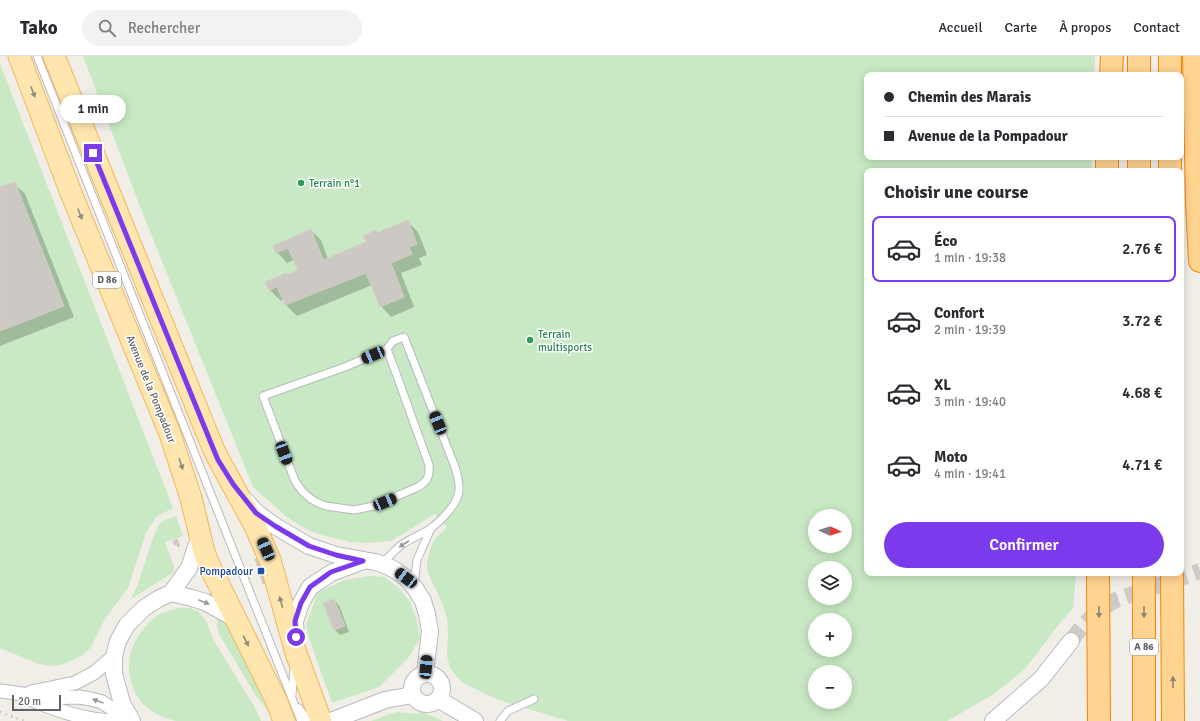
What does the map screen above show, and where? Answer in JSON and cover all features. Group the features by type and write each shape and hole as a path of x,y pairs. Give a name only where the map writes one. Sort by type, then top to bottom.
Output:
{"highway":[{"path":"1111,72 1112,56"},
{"path":"1139,56 1139,72"},
{"path":"1170,56 1170,72"},
{"path":"1194,56 1197,203 1200,261"},
{"path":"1098,576 1099,721"},
{"name":"A 86","path":"1144,576 1144,721"},
{"name":"A 86","path":"1172,576 1173,721"}],"main road":[{"name":"Avenue de la Pompadour","path":"19,56 71,193 170,434 191,498 204,552 210,567 257,663 289,694 321,721"},
{"name":"Avenue de la Pompadour","path":"54,56 218,460 233,484 255,526 270,560 296,653 284,721"}],"street":[{"path":"233,484 256,513 309,546 336,555 381,564 395,570 406,578 414,586 423,601 430,631 425,674"},
{"path":"131,721 122,703 114,674 114,656 118,641 127,625 144,608 171,593 189,568 200,536"},
{"path":"296,653 295,621 301,603 310,587 331,572 363,561"},
{"path":"171,593 205,602 234,618"},
{"path":"993,721 1041,679 1071,641"},
{"path":"19,694 75,683 94,673 114,656"},
{"path":"425,674 434,676 440,682 442,691 441,696 435,702 426,705 418,702 412,695 411,690 414,681 421,675 425,674"},
{"path":"0,691 51,698 80,697 91,699 102,702 131,721"},
{"path":"19,694 50,708 100,721 113,721"},
{"path":"331,721 385,700 412,695"},
{"path":"438,699 475,721"}],"lane":[{"name":"Avenue de la Pompadour","path":"37,56 301,721"},
{"path":"381,564 400,546 441,521 456,503 459,489 458,476 404,337 393,341 387,350 278,392 263,396 294,481 307,495 318,503 339,508 354,510 374,506 424,484 428,479 429,474 429,465 387,350"},
{"path":"414,586 417,560 431,528"},
{"path":"257,663 274,680"},
{"path":"289,694 296,721"},
{"path":"289,694 308,721"},
{"path":"500,721 508,711 534,699"}],"green space":[{"name":"Terrain multisports","path":"83,56 1095,56 1094,72 864,72 864,160 1092,160 1091,168 864,168 864,576 1076,576 1073,608 1025,669 994,694 947,721 568,721 499,700 463,683 450,668 447,656 447,619 443,605 428,573 427,562 430,550 435,539 447,527 435,514 391,541 368,543 351,542 325,536 310,531 288,518 253,487 139,204"},
{"path":"0,64 173,508 156,517 146,533 128,588 105,619 91,647 83,655 61,665 51,666 39,664 0,648"},
{"path":"176,516 183,536 165,542 174,571 131,599 138,584 154,535 160,523"},
{"path":"370,576 384,577 398,587 410,602 416,617 420,638 409,657 379,687 332,703 309,638 306,625 318,592 345,580"},
{"path":"177,608 189,608 198,611 207,623 214,641 254,706 261,721 176,721 157,714 144,706 141,702 135,691 129,670 132,648 137,638 152,620 167,611"},
{"path":"218,616 234,632 271,714 256,696 219,634 217,627"},
{"path":"420,711 443,721 371,721 396,712 419,714"}],"building":[{"path":"15,182 64,306 0,331 0,187"},
{"path":"408,220 417,244 409,247 412,254 391,263 404,297 380,307 366,273 285,305 277,287 269,290 265,282 286,273 287,275 298,270 288,248 276,253 273,246 311,229 323,260 366,242 363,236 376,230 377,233"},
{"path":"177,539 179,544 174,545 173,541"},
{"path":"260,558 268,582 263,584 255,559"},
{"path":"334,599 345,626 334,630 323,603"}],"tunnel":[{"path":"1071,641 1091,618 1116,600 1200,571"}],"railway":[{"path":"0,712 24,721"}],"place":[{"name":"Terrain n°1","path":"301,183"},
{"name":"Terrain multisports","path":"530,340"},
{"name":"Pompadour","path":"261,571"}],"route":[{"path":"93,153 218,460 233,484 256,513 275,526 309,546 336,555 363,561 331,572 310,587 301,603 295,621 296,637"}]}
